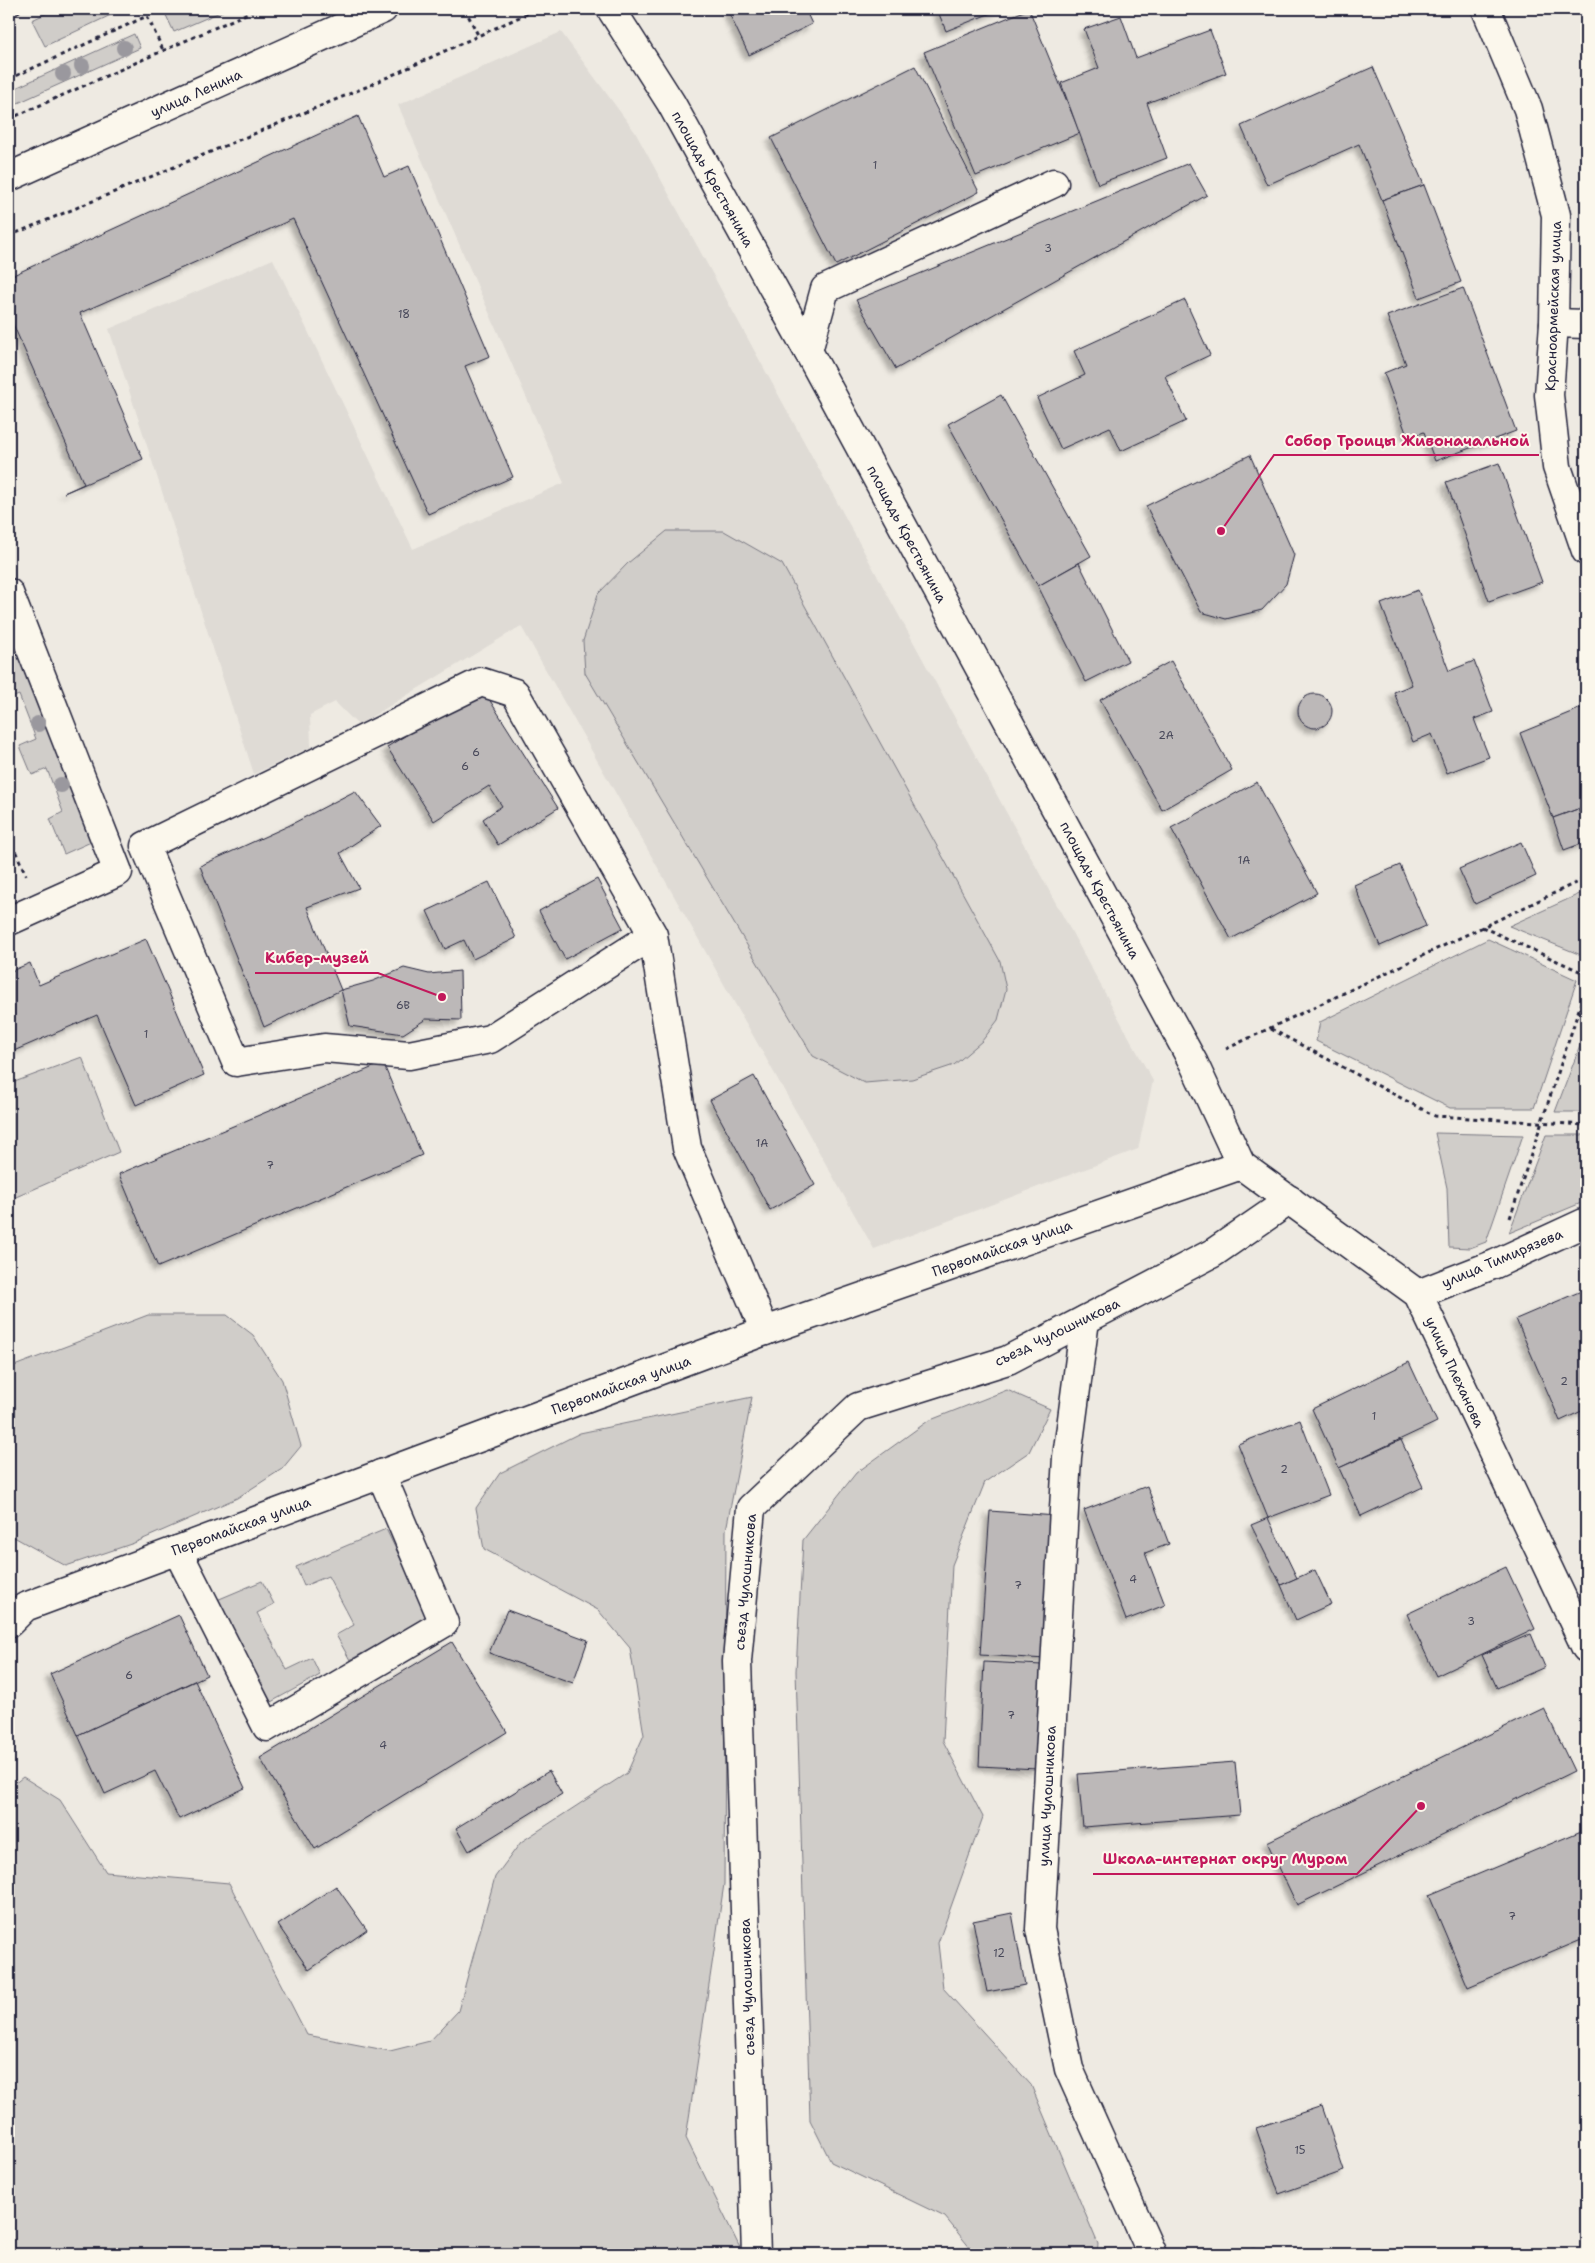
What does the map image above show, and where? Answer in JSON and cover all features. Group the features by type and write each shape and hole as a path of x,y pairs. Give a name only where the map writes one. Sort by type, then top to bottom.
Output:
{"street":[{"name":"улица Ленина","path":"9,177 383,9"},
{"name":"площадь Крестьянина","path":"611,9 671,103 808,352 1194,1064 1241,1165"},
{"name":"Красноармейская улица","path":"1486,9 1528,108 1556,215 1554,323 1549,395 1557,467 1586,551"},
{"path":"808,352 825,289 1054,183"},
{"path":"1554,323 1586,324"},
{"path":"9,593 118,872 9,920"},
{"path":"653,935 490,1039 409,1055 324,1048 236,1062 145,846 481,682 515,693 653,935 687,1148 764,1331"},
{"name":"Первомайская улица","path":"9,1623 25,1607 764,1331 1241,1165"},
{"name":"улица Плеханова","path":"1241,1165 1418,1294 1586,1648"},
{"name":"съезд Чулошникова","path":"756,2254 737,1661 751,1508 858,1408 1008,1360 1213,1253 1290,1200"},
{"name":"улица Тимирязева","path":"1418,1294 1495,1264 1586,1222"},
{"name":"улица Чулошникова","path":"1086,1320 1067,1457 1040,1929 1069,2069 1152,2254"},
{"path":"177,1550 267,1727 444,1623 381,1474"}],"path":[{"path":"9,16 24,9"},
{"path":"144,9 163,50"},
{"path":"9,119 257,9"},
{"path":"466,9 479,37"},
{"path":"9,236 366,88 538,9"},
{"path":"9,79 147,16"},
{"path":"9,837 40,907"},
{"path":"1194,1064 1586,878"},
{"path":"1482,926 1586,974"},
{"path":"1495,1264 1586,988"},
{"path":"1270,1029 1435,1116 1586,1125"}],"shaded area":[{"path":"56,9 113,9 115,13 45,46 32,20"},
{"path":"163,9 227,9 174,32"},
{"path":"561,32 635,132 1153,1081 1138,1149 874,1249 521,626 358,725 335,702 310,715 311,747 254,774 109,329 273,259 413,549 564,483 398,105"},
{"path":"134,34 140,48 9,107 9,91"},
{"path":"667,531 724,531 782,564 1000,961 1006,989 998,1020 982,1041 954,1065 912,1079 865,1083 813,1056 585,673 583,641 598,594 628,563"},
{"path":"9,631 91,842 64,854 50,819 63,812 47,769 32,775 20,746 36,739 19,695 9,699"},
{"path":"1586,891 1586,957 1509,926"},
{"path":"1488,939 1577,980 1534,1108 1450,1108 1316,1041 1320,1022"},
{"path":"1586,1030 1586,1112 1555,1112"},
{"path":"82,1057 119,1152 9,1200 9,1084"},
{"path":"1435,1133 1523,1135 1486,1242 1470,1248 1449,1247 1447,1188"},
{"path":"1546,1135 1586,1135 1586,1201 1509,1233"},
{"path":"148,1315 227,1315 253,1335 282,1380 301,1446 282,1469 237,1498 134,1543 66,1566 14,1537 9,1530 9,1368"},
{"path":"1007,1390 1050,1409 1029,1452 985,1482 952,1565 943,1741 983,1817 938,1943 943,1988 1031,2085 1098,2244 1097,2254 975,2254 945,2217 831,2162 810,2120 796,1671 803,1540 856,1473 928,1421"},
{"path":"752,1397 726,1530 724,1884 686,2138 743,2254 9,2254 9,1788 23,1777 60,1800 106,1872 229,1883 307,2035 390,2051 430,2041 458,2011 495,1877 521,1842 627,1773 644,1735 630,1648 598,1610 484,1549 476,1508 500,1473 580,1433"},
{"path":"386,1529 429,1617 350,1660 336,1635 354,1625 328,1576 304,1586 296,1567"},
{"path":"262,1581 274,1604 257,1613 287,1670 312,1658 320,1675 271,1702 217,1600"}],"building":[{"path":"727,9 805,9 812,24 749,55"},
{"path":"937,9 1001,9 946,31"},
{"path":"1029,9 1080,133 976,176 924,52"},
{"path":"1121,16 1136,58 1210,30 1226,73 1147,103 1167,158 1098,184 1061,83 1099,68 1084,29"},
{"path":"915,66 979,192 836,265 771,138"},
{"path":"1373,67 1424,185 1382,200 1359,144 1267,185 1241,126"},
{"path":"358,116 384,177 409,166 490,356 465,366 513,477 428,514 293,219 80,313 143,459 64,493 84,484 9,315 9,277"},
{"path":"1189,163 1207,195 896,369 856,300"},
{"path":"1424,185 1461,282 1419,298 1382,200"},
{"path":"1463,288 1516,431 1435,461 1424,432 1408,438 1384,373 1406,364 1387,316"},
{"path":"1185,300 1210,355 1165,376 1186,421 1121,451 1110,427 1061,449 1037,398 1085,375 1074,351"},
{"path":"1001,395 1091,556 1038,586 948,424"},
{"path":"1250,455 1294,555 1286,584 1262,610 1226,619 1201,612 1146,506"},
{"path":"1499,463 1542,582 1489,601 1446,482"},
{"path":"1079,563 1128,661 1086,682 1038,586"},
{"path":"1418,590 1449,671 1474,661 1493,712 1474,719 1489,757 1447,773 1432,734 1413,742 1394,692 1412,685 1381,604"},
{"path":"1171,661 1232,770 1162,810 1100,700"},
{"path":"482,688 558,808 498,845 483,819 502,806 489,786 434,821 387,747"},
{"path":"1315,694 1322,695 1327,699 1331,704 1331,718 1327,723 1322,727 1315,728 1308,727 1303,723 1299,718 1298,711 1299,704 1303,699 1308,695"},
{"path":"1586,706 1586,806 1553,818 1520,733"},
{"path":"1257,782 1317,893 1231,939 1171,828"},
{"path":"355,791 381,826 340,853 359,888 307,907 341,990 264,1027 200,866 288,826"},
{"path":"1578,809 1586,833 1586,842 1564,850 1553,818"},
{"path":"1521,842 1536,876 1475,904 1459,869"},
{"path":"1400,865 1426,926 1380,946 1354,885"},
{"path":"597,879 623,928 565,959 539,911"},
{"path":"489,882 516,938 473,959 464,940 445,949 427,911"},
{"path":"146,939 204,1075 136,1105 97,1015 9,1053 9,972 30,963 39,985"},
{"path":"404,968 429,974 460,971 461,1020 426,1019 403,1034 350,1026 341,990 373,981"},
{"path":"383,1063 422,1155 158,1267 119,1174"},
{"path":"754,1076 815,1185 770,1210 710,1100"},
{"path":"1586,1289 1586,1409 1560,1421 1516,1319"},
{"path":"1409,1362 1437,1422 1339,1468 1312,1409"},
{"path":"1300,1420 1329,1495 1268,1518 1238,1444"},
{"path":"1401,1440 1423,1487 1361,1516 1339,1468"},
{"path":"1147,1486 1169,1544 1145,1553 1165,1605 1126,1620 1084,1510"},
{"path":"990,1511 1056,1516 1046,1659 980,1655"},
{"path":"1268,1518 1297,1578 1281,1585 1251,1525"},
{"path":"1506,1567 1535,1629 1436,1676 1407,1614"},
{"path":"1315,1570 1331,1604 1296,1620 1281,1585"},
{"path":"507,1610 588,1640 573,1683 489,1653"},
{"path":"179,1615 207,1675 78,1735 50,1674"},
{"path":"1531,1634 1545,1667 1497,1688 1482,1655"},
{"path":"452,1642 507,1732 315,1849 260,1758"},
{"path":"984,1662 1042,1665 1037,1769 979,1766"},
{"path":"195,1681 245,1788 179,1819 155,1771 105,1794 78,1735"},
{"path":"1544,1708 1574,1771 1297,1905 1267,1842"},
{"path":"1235,1762 1240,1815 1083,1827 1078,1774"},
{"path":"549,1771 562,1794 469,1851 456,1828"},
{"path":"1586,1829 1586,1937 1468,1987 1429,1895"},
{"path":"336,1886 367,1930 309,1970 278,1925"},
{"path":"1012,1913 1025,1985 987,1992 973,1921"},
{"path":"1322,2106 1344,2171 1279,2194 1256,2128"},
{"path":"1254,2248 1257,2254 1239,2254"}],"place":[{"name":"Собор Троицы Живоначальной","path":"1221,531"},
{"name":"Кибер-музей","path":"442,997"},
{"name":"Школа-интернат округ Муром","path":"1421,1806"}]}
